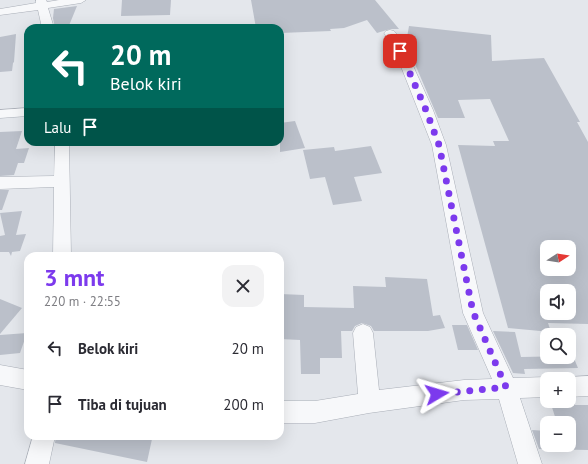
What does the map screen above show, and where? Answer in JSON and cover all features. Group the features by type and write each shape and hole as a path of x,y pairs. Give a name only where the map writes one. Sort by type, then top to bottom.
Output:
{"street":[{"path":"0,12 41,3 81,0"},
{"path":"41,3 47,24"},
{"path":"390,33 395,39 406,64 439,145 473,312 506,387 530,464"},
{"path":"0,114 24,112"},
{"path":"62,146 62,252"},
{"path":"0,182 62,181"},
{"path":"363,333 369,402"},
{"path":"0,375 24,379"},
{"path":"576,387 588,386"},
{"path":"284,412 315,412 369,402 464,390 506,387 540,387"},
{"path":"37,464 43,440"}],"building":[{"path":"122,0 171,0 170,15 121,16"},
{"path":"251,0 375,0 399,29 390,29 377,33 367,20 344,28 330,29 331,31 284,33 284,24 255,24"},
{"path":"77,6 70,24 54,24 54,9"},
{"path":"409,26 491,35 492,61 544,58 580,122 577,122 588,142 588,324 548,323 550,328 540,328 540,331 508,328 458,145 495,146 493,141 509,141 490,99 458,100 465,118 438,118 406,43"},
{"path":"16,34 12,71 0,72 0,37"},
{"path":"295,121 305,148 280,152 280,146 284,146 284,122"},
{"path":"22,131 16,149 29,148 24,163 18,163 14,175 0,176 0,132"},
{"path":"371,146 382,173 354,177 362,201 333,205 325,177 310,179 303,150 334,147 335,151"},
{"path":"0,190 9,190 2,210 0,210"},
{"path":"22,211 16,235 26,234 20,251 12,252 11,256 9,252 0,252 0,236 5,235 0,213"},
{"path":"385,277 427,279 433,316 440,315 445,328 428,331 374,331 371,326 362,323 355,326 352,331 341,331 342,358 320,358 320,374 301,374 300,340 284,339 284,294 304,295 304,307 354,308 353,286 386,287"},
{"path":"0,299 22,308 0,334"},
{"path":"452,325 467,325 478,350 458,350"},
{"path":"493,331 515,332 521,357 540,357 540,364 576,363 578,368 524,369 525,374 513,373"},
{"path":"24,333 24,342 20,353 0,355 0,335"},
{"path":"576,405 588,405 588,450 576,450 576,416 555,416 552,408 576,408"},
{"path":"532,430 540,431 540,449 539,449"},
{"path":"55,440 152,440 147,462 55,443"}],"route":[{"path":"400,51 426,110 439,145 473,312 506,387 464,390 437,394"}]}
